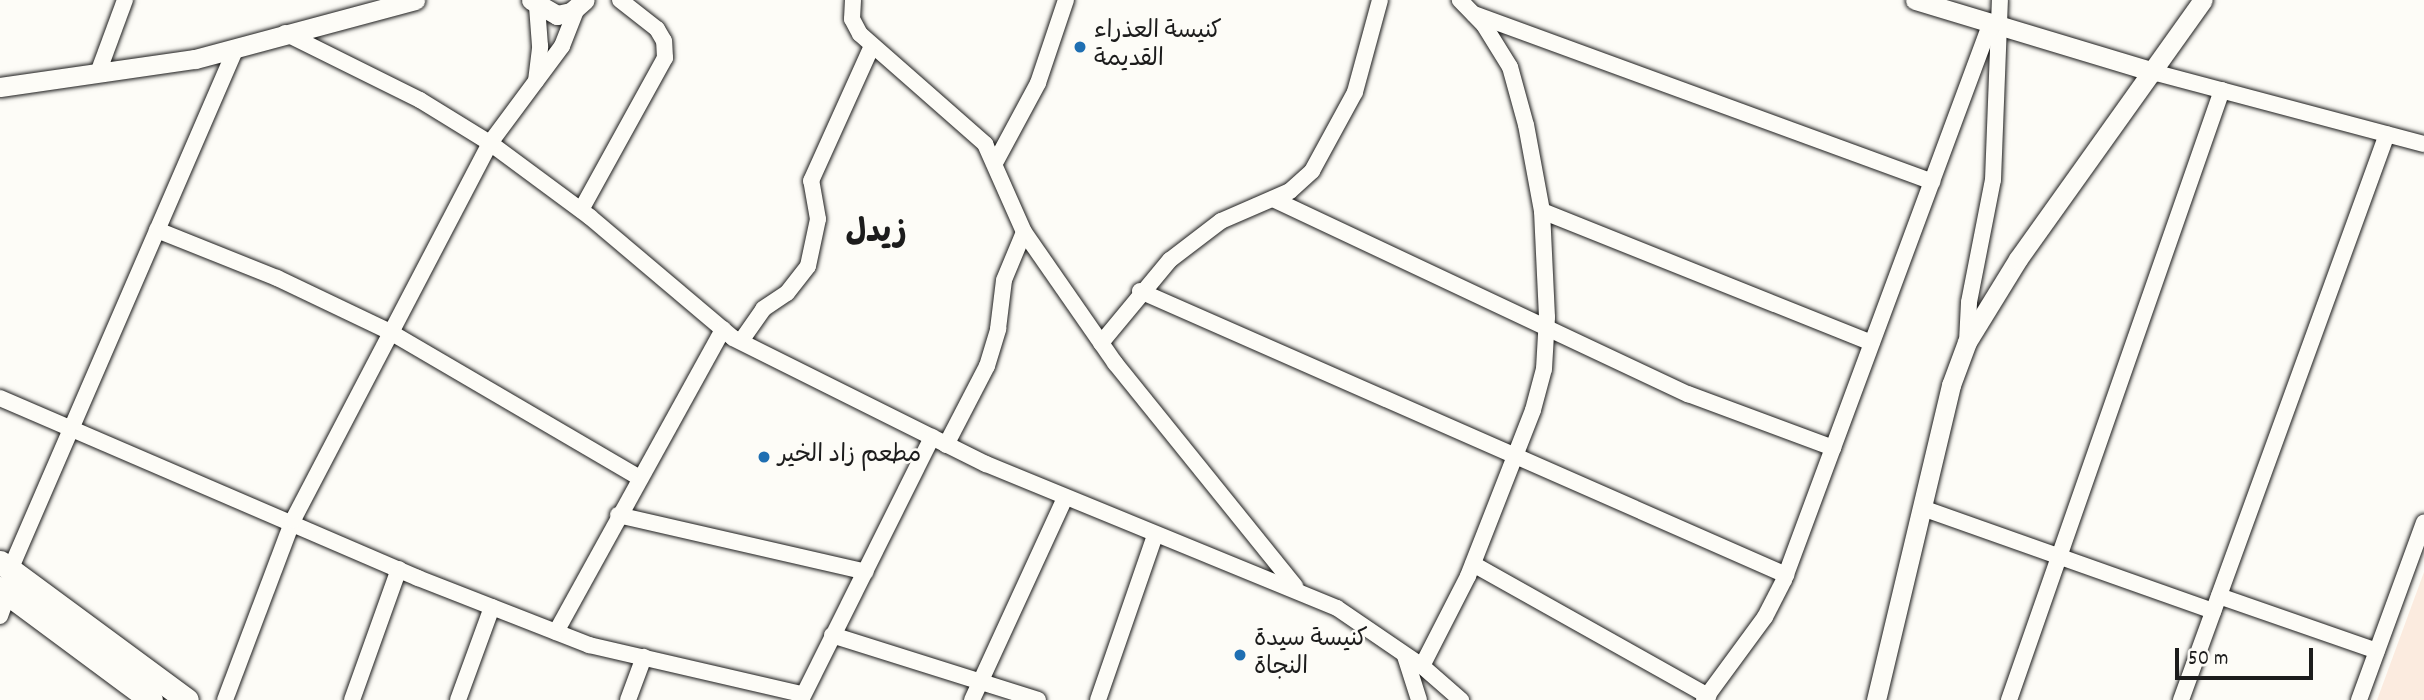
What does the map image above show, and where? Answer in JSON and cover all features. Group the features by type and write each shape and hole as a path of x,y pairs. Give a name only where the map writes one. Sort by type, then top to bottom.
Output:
{"main road":[{"path":"5,578 151,700"},
{"path":"5,578 187,700"}],"street":[{"path":"98,73 125,0"},
{"path":"0,87 195,60 285,33 415,0"},
{"path":"581,210 665,58 664,41 657,29 620,0"},
{"path":"853,0 852,19 873,46 985,144 1024,232 1101,343 1298,591"},
{"path":"995,163 1038,83 1066,0"},
{"path":"1101,343 1140,291 1170,260 1221,221 1273,199 1312,171 1333,138 1355,92 1380,0"},
{"path":"1422,666 1473,564 1515,456 1544,369 1546,329 1542,211 1510,68 1460,0"},
{"path":"1915,0 2153,72 2424,144"},
{"path":"1967,342 1969,302 1993,180 1995,26 2000,0"},
{"path":"1876,700 1951,385 1967,342 2018,259 2203,0"},
{"path":"532,2 557,15 585,3"},
{"path":"532,2 540,46 535,85"},
{"path":"225,700 292,524 390,332 490,143 535,85 569,34 585,3"},
{"path":"1472,13 1932,182"},
{"path":"1473,564 1706,698 1765,617 1786,575 1932,182 1995,26"},
{"path":"285,33 420,100 490,143 581,210 723,330 741,341 939,441 1065,498 1337,608 1422,666 1461,700"},
{"path":"741,341 763,309 787,293 808,265 818,219 811,181 873,46"},
{"path":"0,616 5,578 236,48"},
{"path":"2010,700 2061,561 2222,90"},
{"path":"2181,700 2386,134"},
{"path":"1273,199 1688,394 1833,448"},
{"path":"1542,211 1872,343"},
{"path":"157,230 276,278 390,332 638,477"},
{"path":"0,398 292,524 556,632 802,697 832,635 939,441 987,366 998,329 1004,280 1024,232"},
{"path":"1140,291 1786,575"},
{"path":"556,632 638,477 723,330"},
{"path":"971,700 1065,498"},
{"path":"1922,508 2061,561 2377,651"},
{"path":"618,514 866,572"},
{"path":"2359,700 2424,522"},
{"path":"1098,700 1155,535"},
{"path":"352,700 399,569"},
{"path":"458,700 492,607"},
{"path":"832,635 1038,700"},
{"path":"1404,654 1419,700"},
{"path":"628,700 644,657"}],"shaded area":[{"path":"2424,572 2424,700 2377,700"}],"place":[{"name":"كنيسة العذراء القديمة","path":"1080,47"},
{"name":"مطعم زاد الخير","path":"764,457"},
{"name":"كنيسة سيدة النجاة","path":"1240,655"}],"district":[{"name":"زيدل","path":"876,235"}]}
